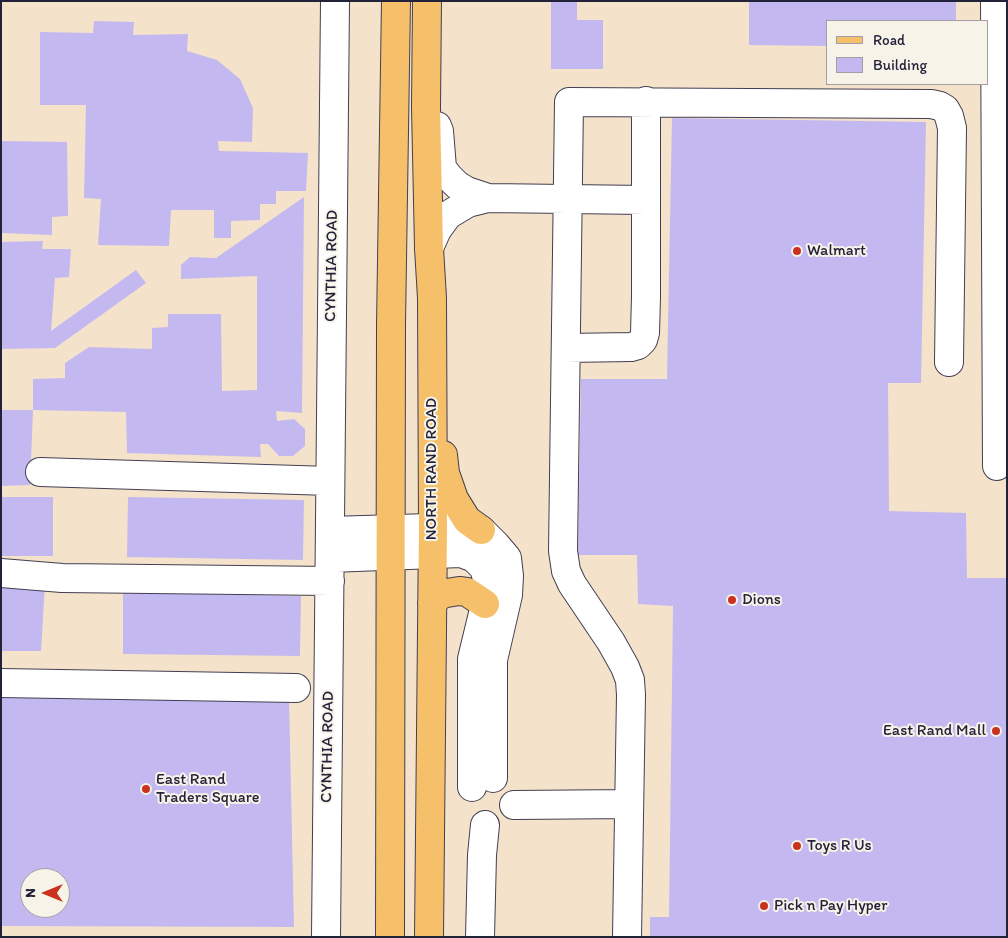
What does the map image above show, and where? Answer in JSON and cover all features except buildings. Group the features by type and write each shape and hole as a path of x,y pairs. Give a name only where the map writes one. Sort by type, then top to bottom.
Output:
{"main road":[{"path":"390,937 391,325 396,1"},
{"name":"NORTH RAND ROAD","path":"427,1 426,107 432,298 433,528 429,937"},
{"path":"432,364 445,473 454,499 466,520 482,530"},
{"path":"432,603 441,594 459,591 467,592 485,604"}],"lane":[{"name":"CYNTHIA ROAD","path":"326,937 335,1"},
{"path":"995,1 997,466"},
{"path":"566,348 631,347 638,346 643,340 646,298 646,101"},
{"path":"627,937 630,680 611,642 572,584 566,571 563,551 569,102 931,104 945,109 952,128 949,362"},
{"path":"426,107 439,131 442,168 456,185 488,198"},
{"path":"429,248 437,230 448,215 468,202 488,198 646,200"},
{"path":"40,472 330,481"},
{"path":"1,573 62,578 330,569 391,557 450,553 461,553 474,558 484,568 488,582 485,604 472,659 483,782 493,660 508,595 510,576 507,558 482,530 463,527 330,531"},
{"path":"1,683 296,688"},
{"path":"514,805 629,804"},
{"path":"480,937 481,870 485,825"}],"place":[{"name":"Walmart","path":"797,251"},
{"name":"Dions","path":"732,600"},
{"name":"East Rand Mall","path":"996,731"},
{"name":"East Rand Traders Square","path":"146,789"},
{"name":"Toys R Us","path":"797,846"},
{"name":"Pick n Pay Hyper","path":"764,906"}]}
